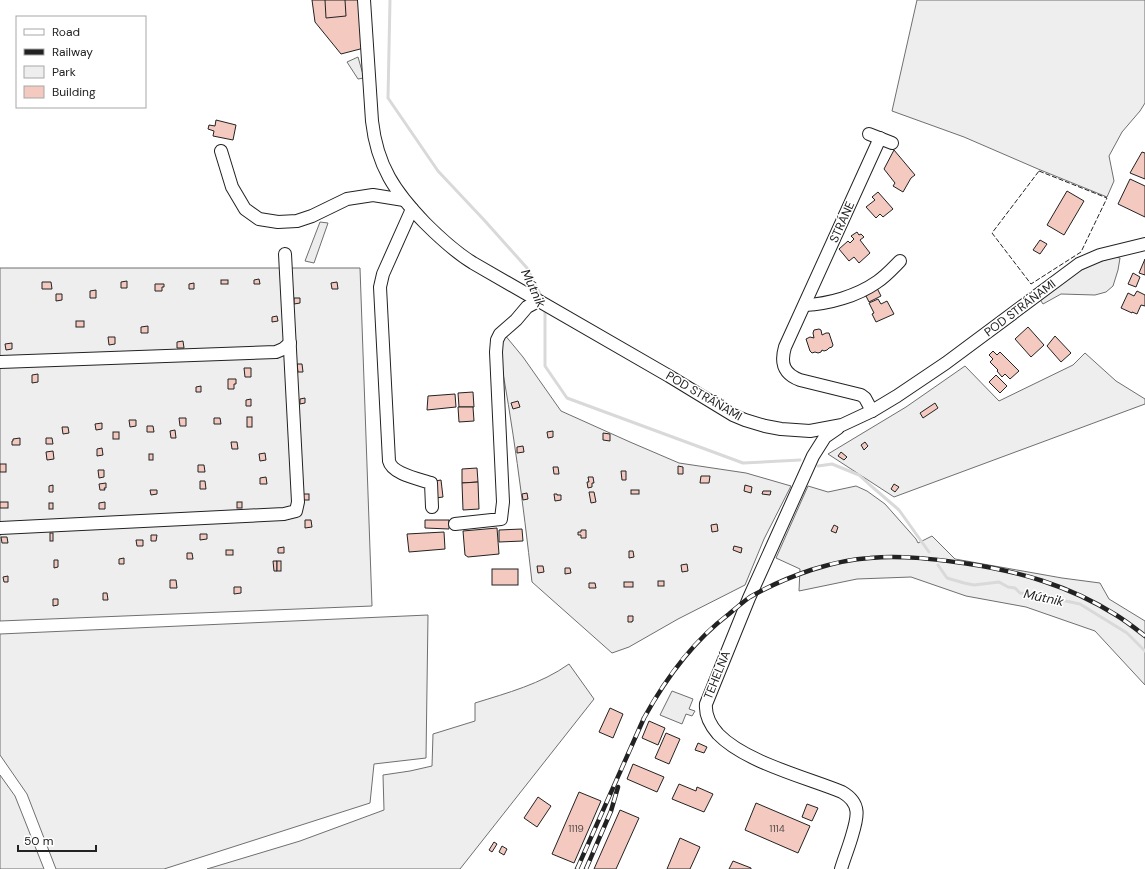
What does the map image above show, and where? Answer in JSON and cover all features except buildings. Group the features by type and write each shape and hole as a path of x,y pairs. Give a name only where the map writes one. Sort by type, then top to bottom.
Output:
{"street":[{"name":"POD STRÁŇAMI","path":"364,0 374,139 380,160 393,185 412,209 440,238 466,259 656,368 733,415 750,422 781,429 810,431 842,425 872,411 928,376 1079,264 1100,255 1145,244"},
{"name":"STRÁNE","path":"872,411 865,398 861,395 800,380 788,374 782,362 783,353 874,136 892,143"},
{"path":"221,151 232,187 245,209 259,219 278,222 298,221 347,199 373,195 404,200"},
{"path":"412,209 383,274 380,287 389,462 396,471 431,483 432,507"},
{"path":"0,528 284,514 296,512 298,502 285,254"},
{"path":"804,305 829,302 866,288 878,281 900,261"},
{"path":"455,524 501,519 503,502 496,352 497,340 500,334 516,320 527,307 541,303"},
{"path":"0,362 276,352 283,349 290,343"},
{"name":"TEHELNÁ","path":"841,869 856,822 857,813 853,802 849,797 842,792 766,763 723,739 708,719 706,704 749,598 813,456 825,437 842,425"},
{"path":"800,430 809,440 813,456"}],"green space":[{"path":"917,0 1145,0 1145,103 1122,132 1109,156 1114,181 1107,197 964,137 892,111"},
{"path":"0,268 360,268 372,606 0,621"},
{"path":"504,334 523,357 561,411 679,463 746,473 791,486 764,539 745,585 678,619 629,647 612,653 532,582 517,464 498,346"},
{"path":"1085,353 1116,381 1145,399 1145,404 894,497 828,454 906,407 965,366 999,401 1073,365"},
{"path":"808,486 828,492 856,486 867,491 885,504 918,543 932,536 955,559 1062,578 1100,583 1109,599 1145,621 1145,685 1095,631 1026,607 966,596 911,577 857,579 799,591 800,569 776,558"},
{"path":"428,615 426,758 374,764 370,803 164,869 56,869 27,794 0,755 0,634"},
{"path":"569,664 594,699 460,869 207,869 300,841 384,810 383,775 432,766 433,734 475,721 475,703 511,692 547,677"},
{"path":"0,775 15,796 44,869 0,869"}],"shaded area":[{"path":"358,57 364,78 358,79 347,62"},
{"path":"320,222 328,223 314,263 305,261"},
{"path":"1115,257 1120,258 1118,270 1113,286 1106,292 1095,295 1061,294 1043,304 1039,298 1089,265"},
{"path":"672,691 693,699 689,709 695,711 692,716 686,714 682,724 660,715"}],"waterway":[{"name":"Mútnik","path":"390,0 388,98 438,171 527,268 542,298"},
{"name":"Mútnik","path":"545,309 545,366 567,398 743,463 800,460"},
{"name":"Mútnik","path":"818,466 832,464 859,475 899,510 929,552"},
{"name":"Mútnik","path":"938,565 947,578 964,583 974,585 999,582 1008,587 1015,588 1020,593 1033,594 1080,604 1127,633 1145,651"}],"railway":[{"path":"577,869 644,718 661,689 703,636 750,597 772,585 811,570 863,559 905,557 963,563 1003,570 1061,587 1098,604 1145,636"},
{"path":"586,869 611,811 618,787"}],"fence":[{"path":"1039,171 1107,198 1081,252 1031,284 992,233 1039,171"}]}
